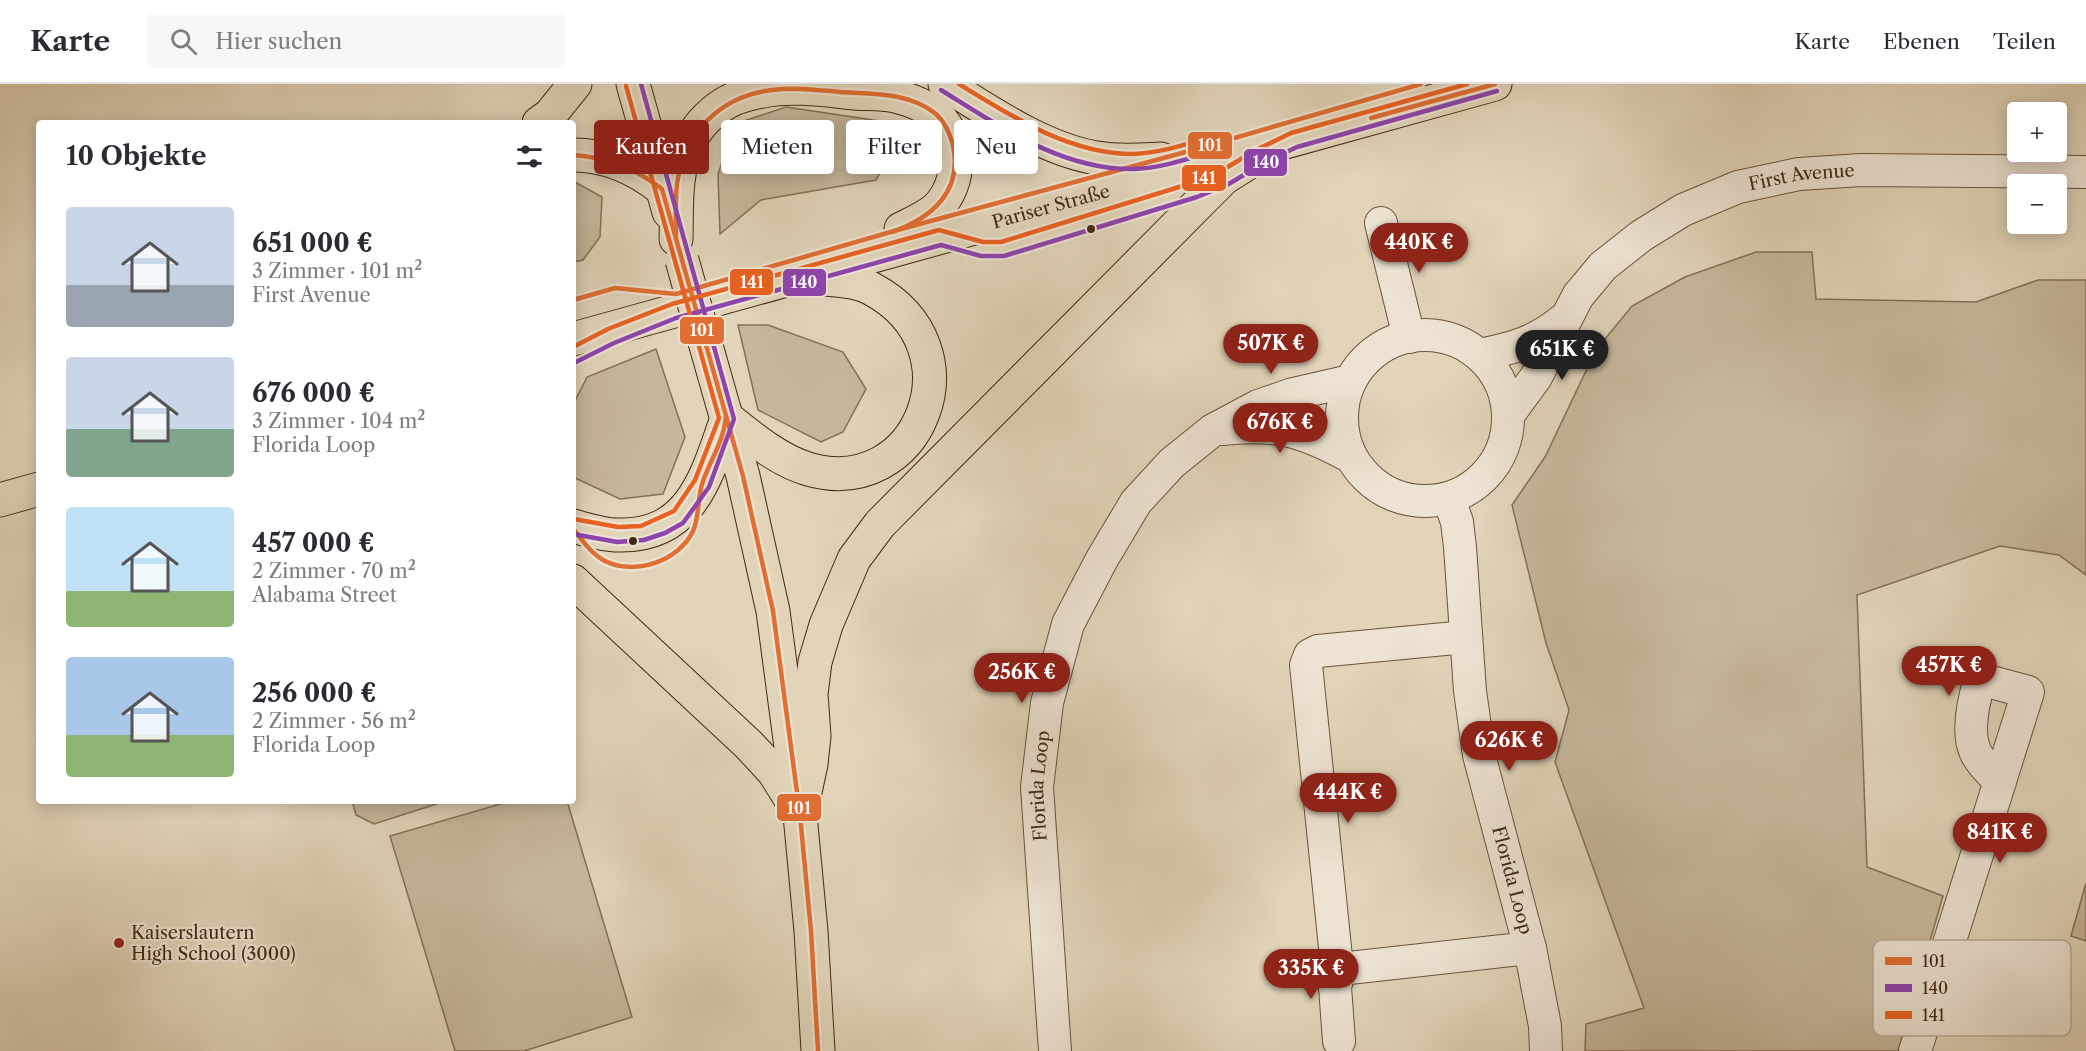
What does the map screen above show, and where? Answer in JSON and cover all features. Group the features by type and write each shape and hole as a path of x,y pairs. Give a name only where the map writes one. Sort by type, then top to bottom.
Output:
{"main road":[{"path":"543,120 550,115 575,84"},
{"path":"633,84 679,249"},
{"path":"945,84 998,117 1037,137 1082,155 1110,159 1161,159"},
{"name":"Pariser Straße","path":"576,326 626,313 684,311 901,230 1161,159 1421,84"},
{"name":"Pariser Straße","path":"576,338 684,311 802,276 1495,84"},
{"path":"818,1051 811,931 800,815 773,611 743,476 727,418 684,311 677,184 688,143 712,112 735,99 764,90 796,89 893,95 918,103 934,112 946,127 956,153 955,174 950,190 936,208 922,219 901,230"},
{"path":"800,815 811,764 814,736 811,694 815,662 826,625 854,560 880,524 1218,184 1260,156 1294,140"},
{"path":"576,155 606,159 627,166 646,176 662,189"},
{"path":"727,418 784,458 808,468 830,473 870,467 905,445 916,430 929,393 930,370 926,347 914,324 896,305 872,289 861,285 802,276"},
{"path":"576,316 641,298 684,311"},
{"path":"576,354 611,336 684,311"},
{"path":"576,527 618,535 634,534 662,526 679,517 702,484 727,418"},
{"path":"0,488 36,478"},
{"path":"0,500 36,490"},
{"path":"576,584 749,745 774,772 800,815"}],"street":[{"name":"First Avenue","path":"1509,414 1536,377 1578,296 1603,266 1641,236 1683,210 1738,187 1799,174 1861,170 2086,172"},
{"path":"1382,223 1409,337"},
{"name":"First Avenue","path":"1480,355 1533,341 1548,333 1566,317"},
{"path":"1428,335 1464,344 1480,355 1500,382 1509,414 1507,436 1499,457 1487,475 1470,489 1449,499 1431,502 1411,501 1376,486 1362,473 1351,457 1343,433 1343,406 1350,381 1361,366 1374,352 1391,343 1409,337 1428,335"},
{"name":"Florida Loop","path":"1055,1051 1037,787 1047,703 1068,624 1136,502 1172,463 1213,430 1258,406 1293,394 1350,381"},
{"path":"1213,430 1246,426 1291,431 1316,438 1351,457"},
{"name":"Florida Loop","path":"1449,499 1457,522 1460,547 1466,637 1479,755 1530,948 1545,1026 1546,1051"},
{"path":"1466,637 1318,651 1310,656 1306,665 1336,957 1341,965 1348,968 1530,948"},
{"path":"1950,940 2000,782"},
{"path":"1339,1041 1335,987 1341,965"},
{"path":"1915,1051 1920,1036"}],"shaded area":[{"path":"786,107 873,120 846,120 846,174 879,174 876,180 761,200 720,234 718,174 721,165 721,174 834,174 834,120 747,120"},
{"path":"576,183 602,197 600,237 583,260 576,261"},
{"path":"1756,252 1812,252 1816,299 1976,302 2038,280 2086,280 2086,575 2059,555 2000,546 1857,595 1867,867 1943,896 1930,940 1873,940 1873,1036 1902,1036 1898,1051 1585,1051 1586,1024 1644,1008 1555,762 1569,710 1546,643 1512,505 1545,457 1596,350 1632,306 1685,277"},
{"path":"738,325 768,325 843,352 866,389 843,432 821,442 758,410"},
{"path":"656,349 685,437 663,494 620,499 576,478 576,399 587,377"},
{"path":"353,804 437,804 374,824 356,815"},
{"path":"501,804 568,804 632,1017 524,1051 455,1051 390,836"},
{"path":"2086,883 2086,941 2071,936"}],"transit line":[{"name":"140","path":"576,535 617,542 644,540 665,533 683,523 709,487 734,419 641,84"},
{"name":"141","path":"959,84 1020,120 1086,148 1133,154 1174,148 1214,136"},
{"name":"101","path":"576,299 615,288 676,294 1421,84"},
{"name":"141","path":"576,345 608,329 672,304 939,230 983,242 1001,242 1192,183 1221,171 1291,133 1467,84"},
{"name":"101","path":"1371,118 1495,84"},
{"name":"141","path":"576,519 618,527 641,526 674,511 695,480 719,418 626,86"},
{"name":"101","path":"676,239 677,184 687,149 696,133 721,109 736,100 772,90 789,89 877,94 902,98 925,107 942,121 952,141 955,161 949,189 932,210 920,219 892,232"},
{"name":"140","path":"941,90 985,118 1032,143 1081,162 1133,169 1155,167 1218,150"},
{"name":"140","path":"576,362 614,343 676,318 941,245 981,256 1004,256 1197,197 1227,185 1297,147 1497,91"},
{"name":"101","path":"576,155 597,158 620,165 662,189 743,476 773,611 800,815 811,931 818,1051"},
{"name":"101","path":"576,532 595,555 617,565 629,567 655,563 678,550 693,531 701,487 720,441 726,416"}],"place":[{"name":"Kaiserslautern High School (3000)","path":"119,943"}]}
